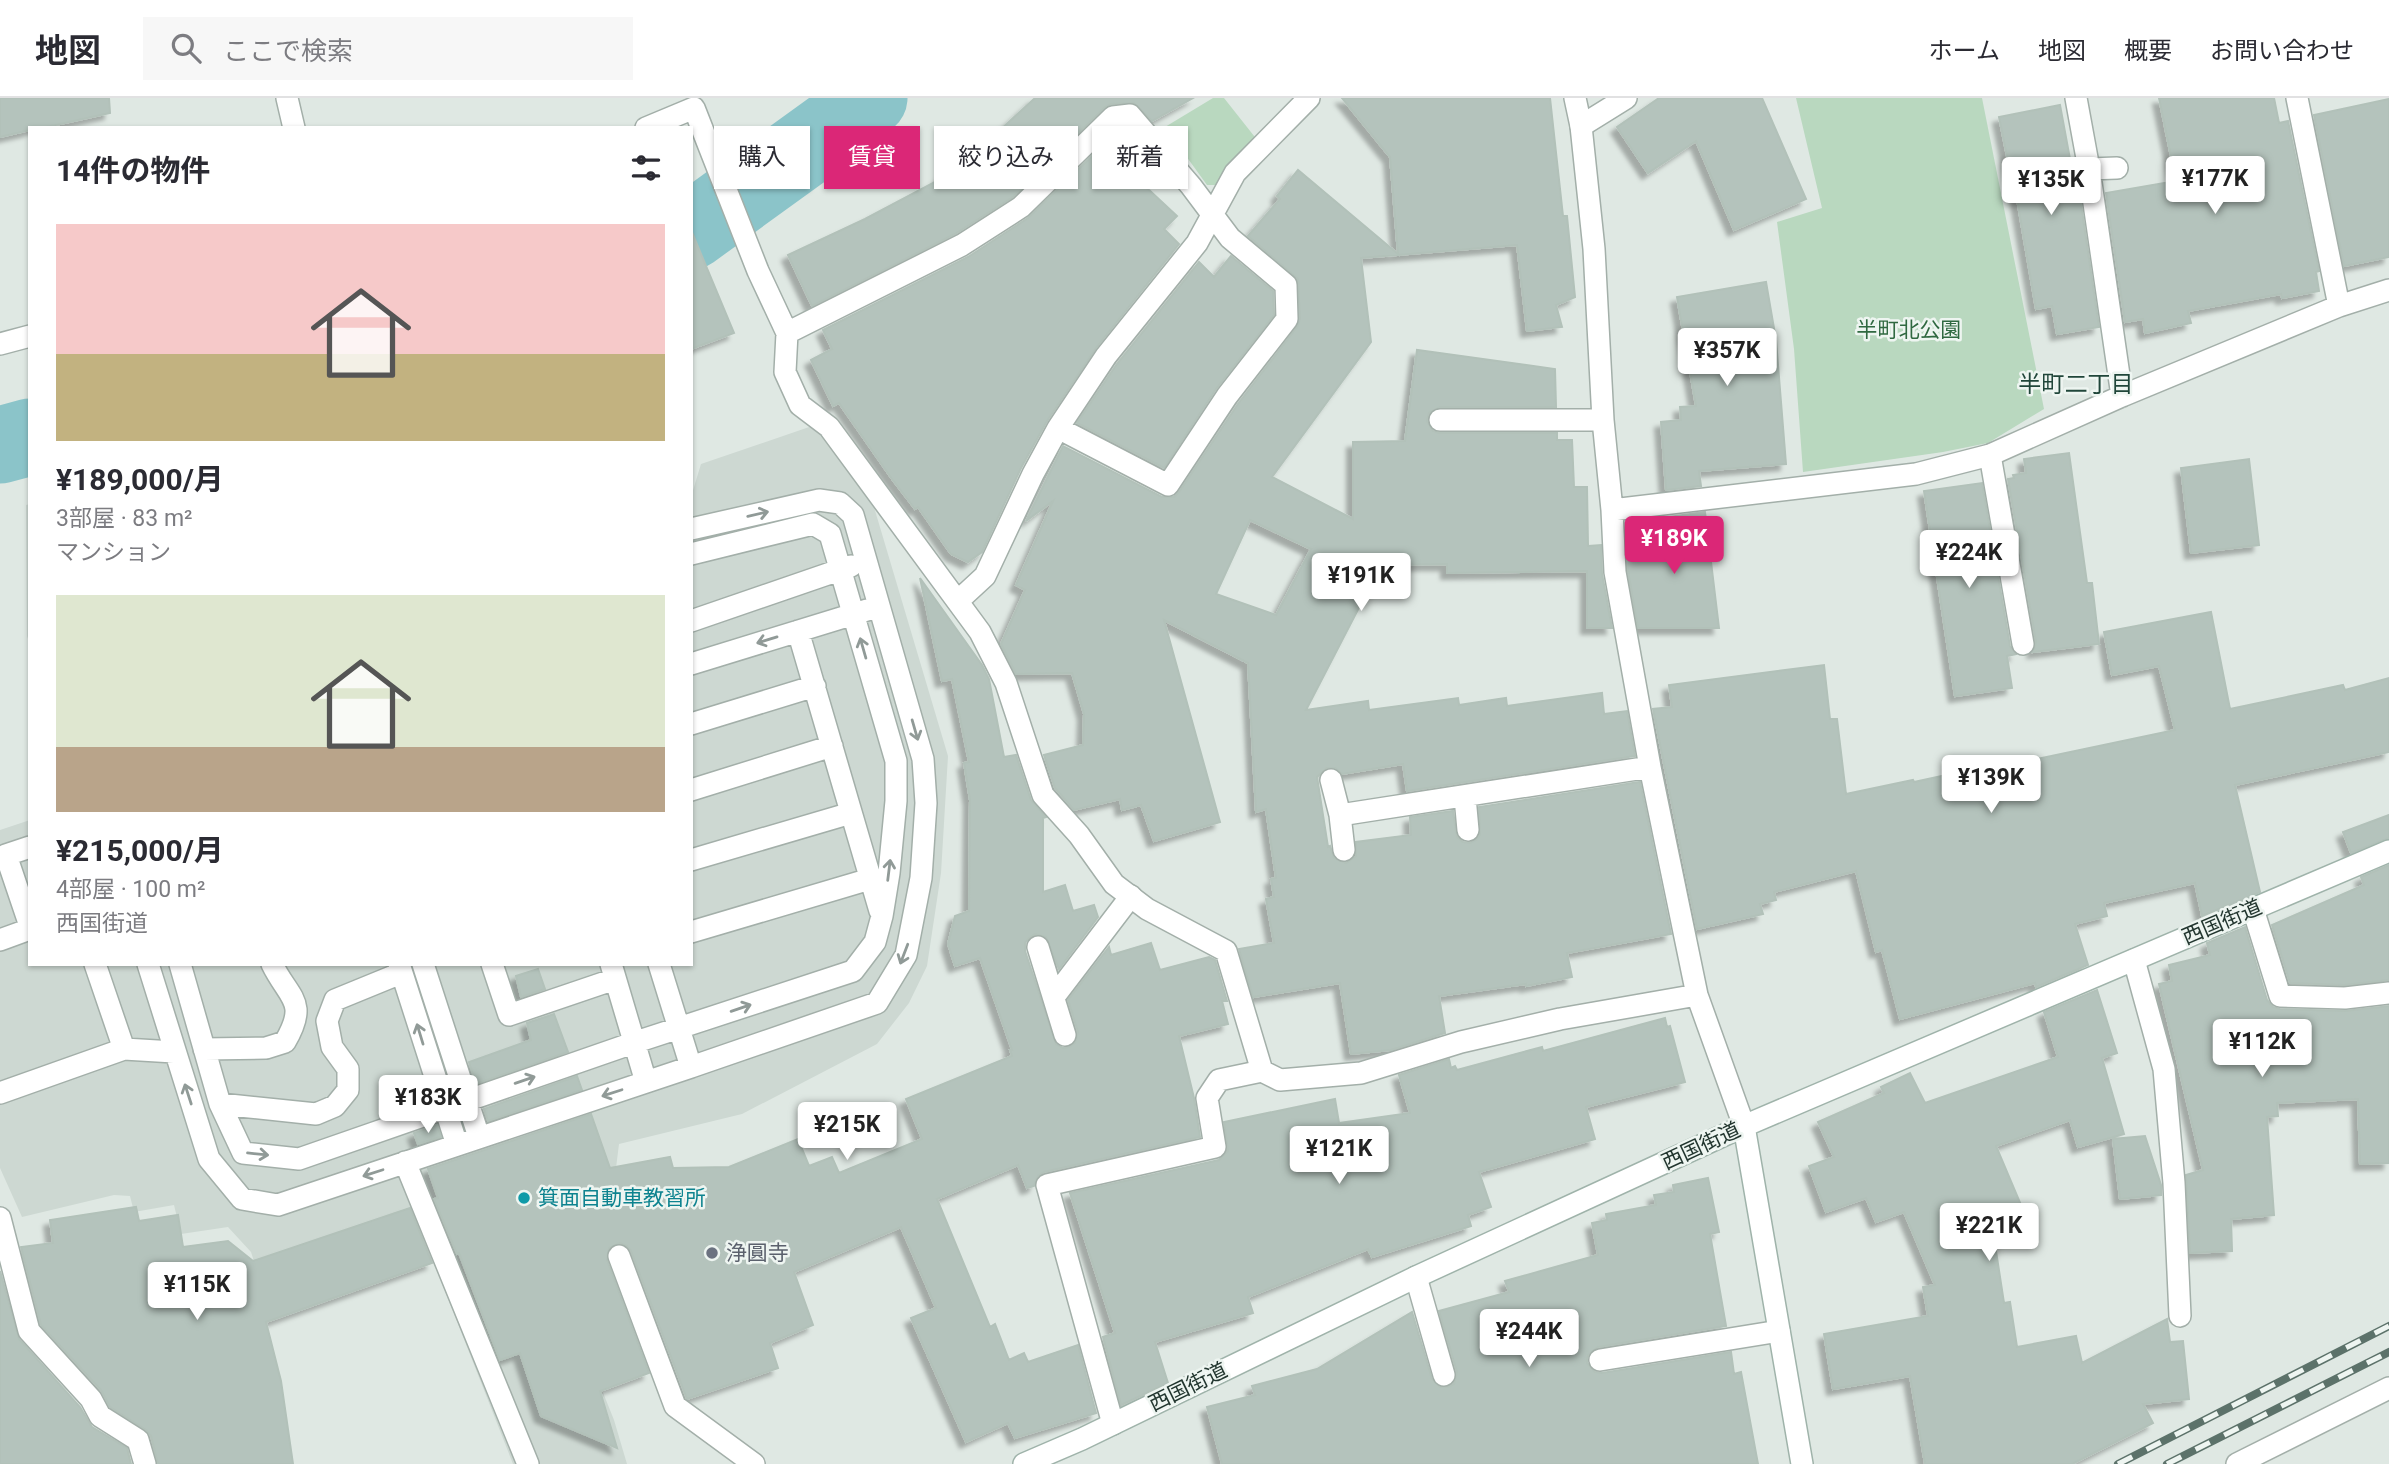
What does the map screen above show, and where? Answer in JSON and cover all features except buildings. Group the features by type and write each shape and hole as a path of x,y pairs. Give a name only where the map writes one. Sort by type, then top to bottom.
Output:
{"street":[{"path":"287,98 294,126"},
{"path":"959,600 985,576 1032,474 1058,428 1106,356 1197,243 1235,173 1309,98"},
{"path":"1575,98 1581,127 1594,249 1603,420 1615,572 1650,767 1697,995 1744,1126 1802,1464"},
{"path":"1581,127 1626,98"},
{"path":"2076,98 2122,396"},
{"path":"2297,98 2339,306"},
{"path":"650,126 694,106 758,271 787,333 785,372 800,405 829,427 980,632 1006,683 1043,795 1079,835 1114,884 1147,909 1226,951 1262,1071"},
{"path":"787,333 962,245 1021,206 1113,117 1130,115 1230,238 1286,285 1287,319 1227,396 1168,485 1058,428"},
{"path":"2089,169 2117,168"},
{"path":"1612,510 1916,474 1990,455 2122,396 2339,306 2389,290"},
{"path":"0,344 28,337"},
{"path":"1440,421 1603,420"},
{"path":"1990,455 2023,644"},
{"path":"149,966 209,1158 242,1199 278,1205 877,1003 906,955 921,878 926,803 923,759 853,515 840,503 819,500 693,529"},
{"path":"181,966 220,1104 243,1153 299,1158 633,1043 853,971 875,942 882,916 892,849 896,761 830,534 813,524 693,554"},
{"path":"693,620 866,561"},
{"path":"693,663 879,606"},
{"path":"798,631 882,916"},
{"path":"693,723 815,686"},
{"path":"693,789 832,746"},
{"path":"1340,815 1650,767"},
{"path":"1331,780 1340,815 1344,850"},
{"path":"1465,797 1468,830"},
{"path":"693,859 851,813"},
{"path":"28,848 6,855 28,922"},
{"name":"西国街道","path":"1024,1464 1113,1424 1416,1277 1744,1126 2389,851"},
{"path":"693,931 870,879"},
{"path":"1054,997 1131,897"},
{"path":"2253,908 2280,996 2345,999 2389,993"},
{"path":"0,940 28,929"},
{"path":"1038,947 1065,1035"},
{"path":"2134,960 2164,1069 2174,1183 2180,1316"},
{"path":"96,966 124,1049"},
{"path":"204,1049 266,1048 285,1042 295,1024 295,999 273,966"},
{"path":"424,966 479,1137"},
{"path":"493,966 509,1015 613,972 646,1082"},
{"path":"660,966 691,1067"},
{"path":"220,1104 316,1114 335,1106 348,1090 348,1069 331,1047 327,1021 335,1000 400,969 457,1145"},
{"path":"1113,1424 1046,1185 1215,1147 1207,1098 1219,1080 1262,1071 1280,1080 1361,1073 1461,1042 1560,1019 1697,995"},
{"path":"0,1093 124,1049 174,1052"},
{"path":"405,1162 528,1464"},
{"path":"0,1218 29,1331 91,1399 100,1416 138,1440 145,1464"},
{"path":"619,1256 675,1406 754,1464"},
{"path":"1416,1277 1444,1375"},
{"path":"1600,1360 1779,1331"},
{"path":"2237,1464 2389,1388"}],"shaded area":[{"name":"箕面自動車教習所","path":"815,425 871,497 948,756 941,873 927,966 909,1003 877,1044 742,1114 619,1144 609,1224 546,1250 614,1420 627,1464 513,1464 434,1263 273,1320 251,1252 228,1227 181,1234 174,1205 134,1212 130,1196 114,1195 22,1217 0,1168 0,830 28,821 28,966 693,966 693,490 701,464"},
{"path":"28,504 28,639 27,636"}],"green space":[{"path":"1213,98 1224,98 1258,141 1219,185 1207,185 1188,159 1188,126 1167,126"},
{"name":"半町北公園","path":"1796,98 1982,98 2044,409 1988,443 1803,472 1794,349 1777,222 1822,208"}],"waterway":[{"path":"693,230 836,126 869,98"},
{"path":"0,445 28,438"}],"railway":[{"path":"2118,1464 2389,1326"},
{"path":"2167,1464 2389,1352"}],"place":[{"name":"箕面自動車教習所","path":"524,1198"},
{"name":"浄圓寺","path":"712,1253"}],"district":[{"name":"半町二丁目","path":"2076,384"}]}
